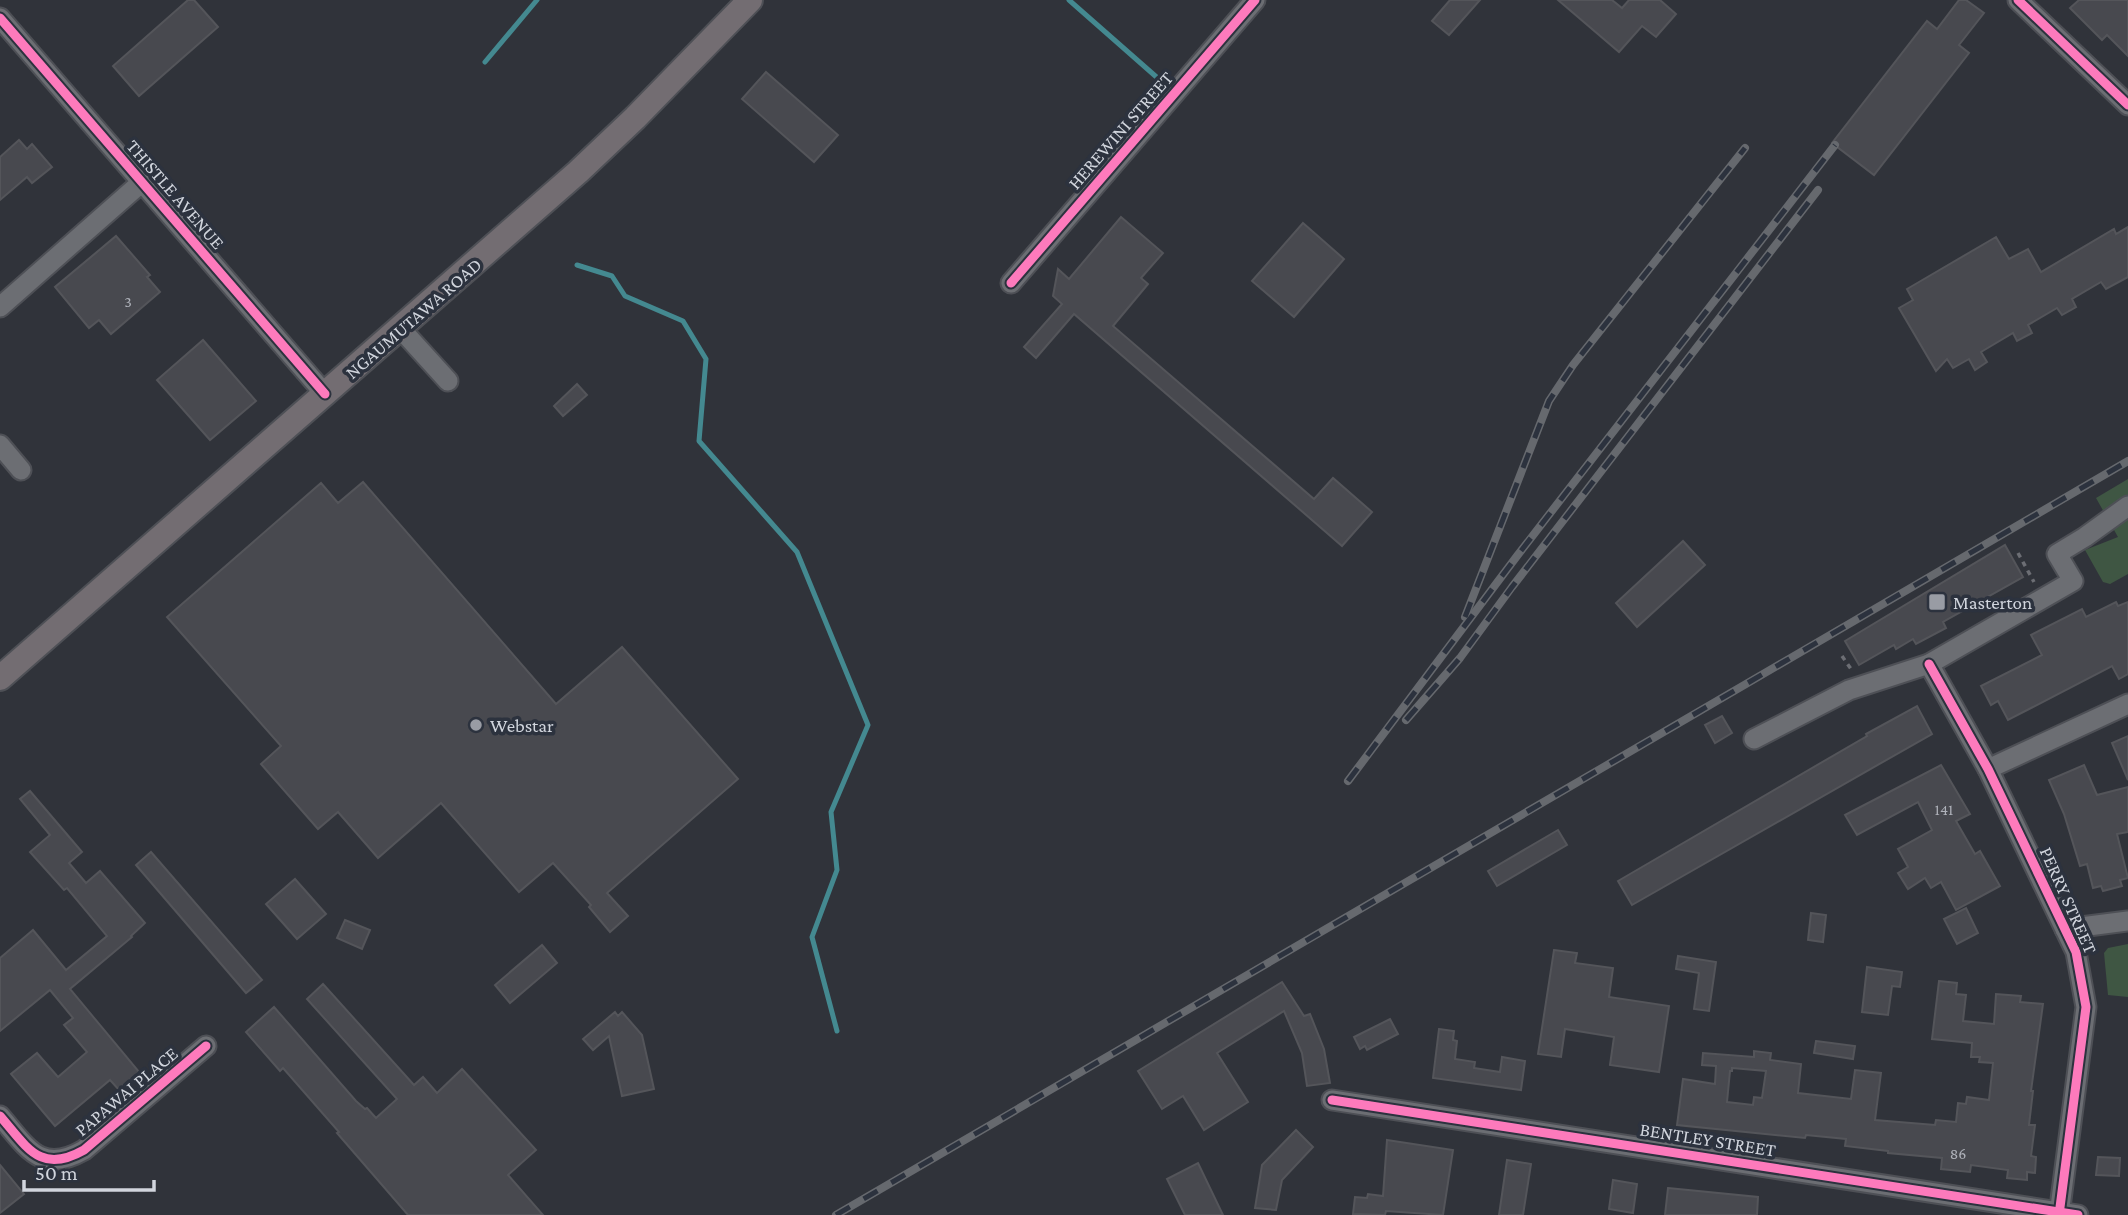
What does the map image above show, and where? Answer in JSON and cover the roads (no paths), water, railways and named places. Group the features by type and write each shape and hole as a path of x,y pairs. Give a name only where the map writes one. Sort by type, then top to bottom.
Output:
{"main road":[{"name":"NGAUMUTAWA ROAD","path":"0,678 578,172 635,118 750,0"}],"street":[{"name":"HEREWINI STREET","path":"1011,283 1255,0"},
{"path":"2018,0 2128,105"},
{"name":"THISTLE AVENUE","path":"0,18 325,394"},
{"path":"0,307 142,182"},
{"path":"400,328 448,381"},
{"path":"0,445 21,470"},
{"path":"1754,739 1849,690 1929,664 2073,582 2057,554 2128,506"},
{"name":"PERRY STREET","path":"1929,664 1988,769 2076,953 2086,1007 2066,1214"},
{"path":"1988,769 2128,704"},
{"path":"2065,929 2128,921"},
{"name":"PAPAWAI PLACE","path":"0,1116 31,1152 47,1160 66,1161 84,1150 206,1046"},
{"name":"BENTLEY STREET","path":"1332,1100 2066,1214"}],"waterway":[{"path":"485,62 537,0"},
{"path":"1069,0 1161,81"},
{"path":"577,265 612,276 625,296 683,321 706,359 699,441 797,552 868,725 831,812 837,870 812,937 837,1031"}],"railway":[{"path":"1348,781 1517,556 1835,145"},
{"path":"1465,617 1549,401 1573,365 1745,148"},
{"path":"1406,720 1460,658 1818,190"},
{"path":"836,1215 2128,461"}],"place":[{"name":"Masterton","path":"1937,602"},
{"name":"Webstar","path":"476,725"}]}
